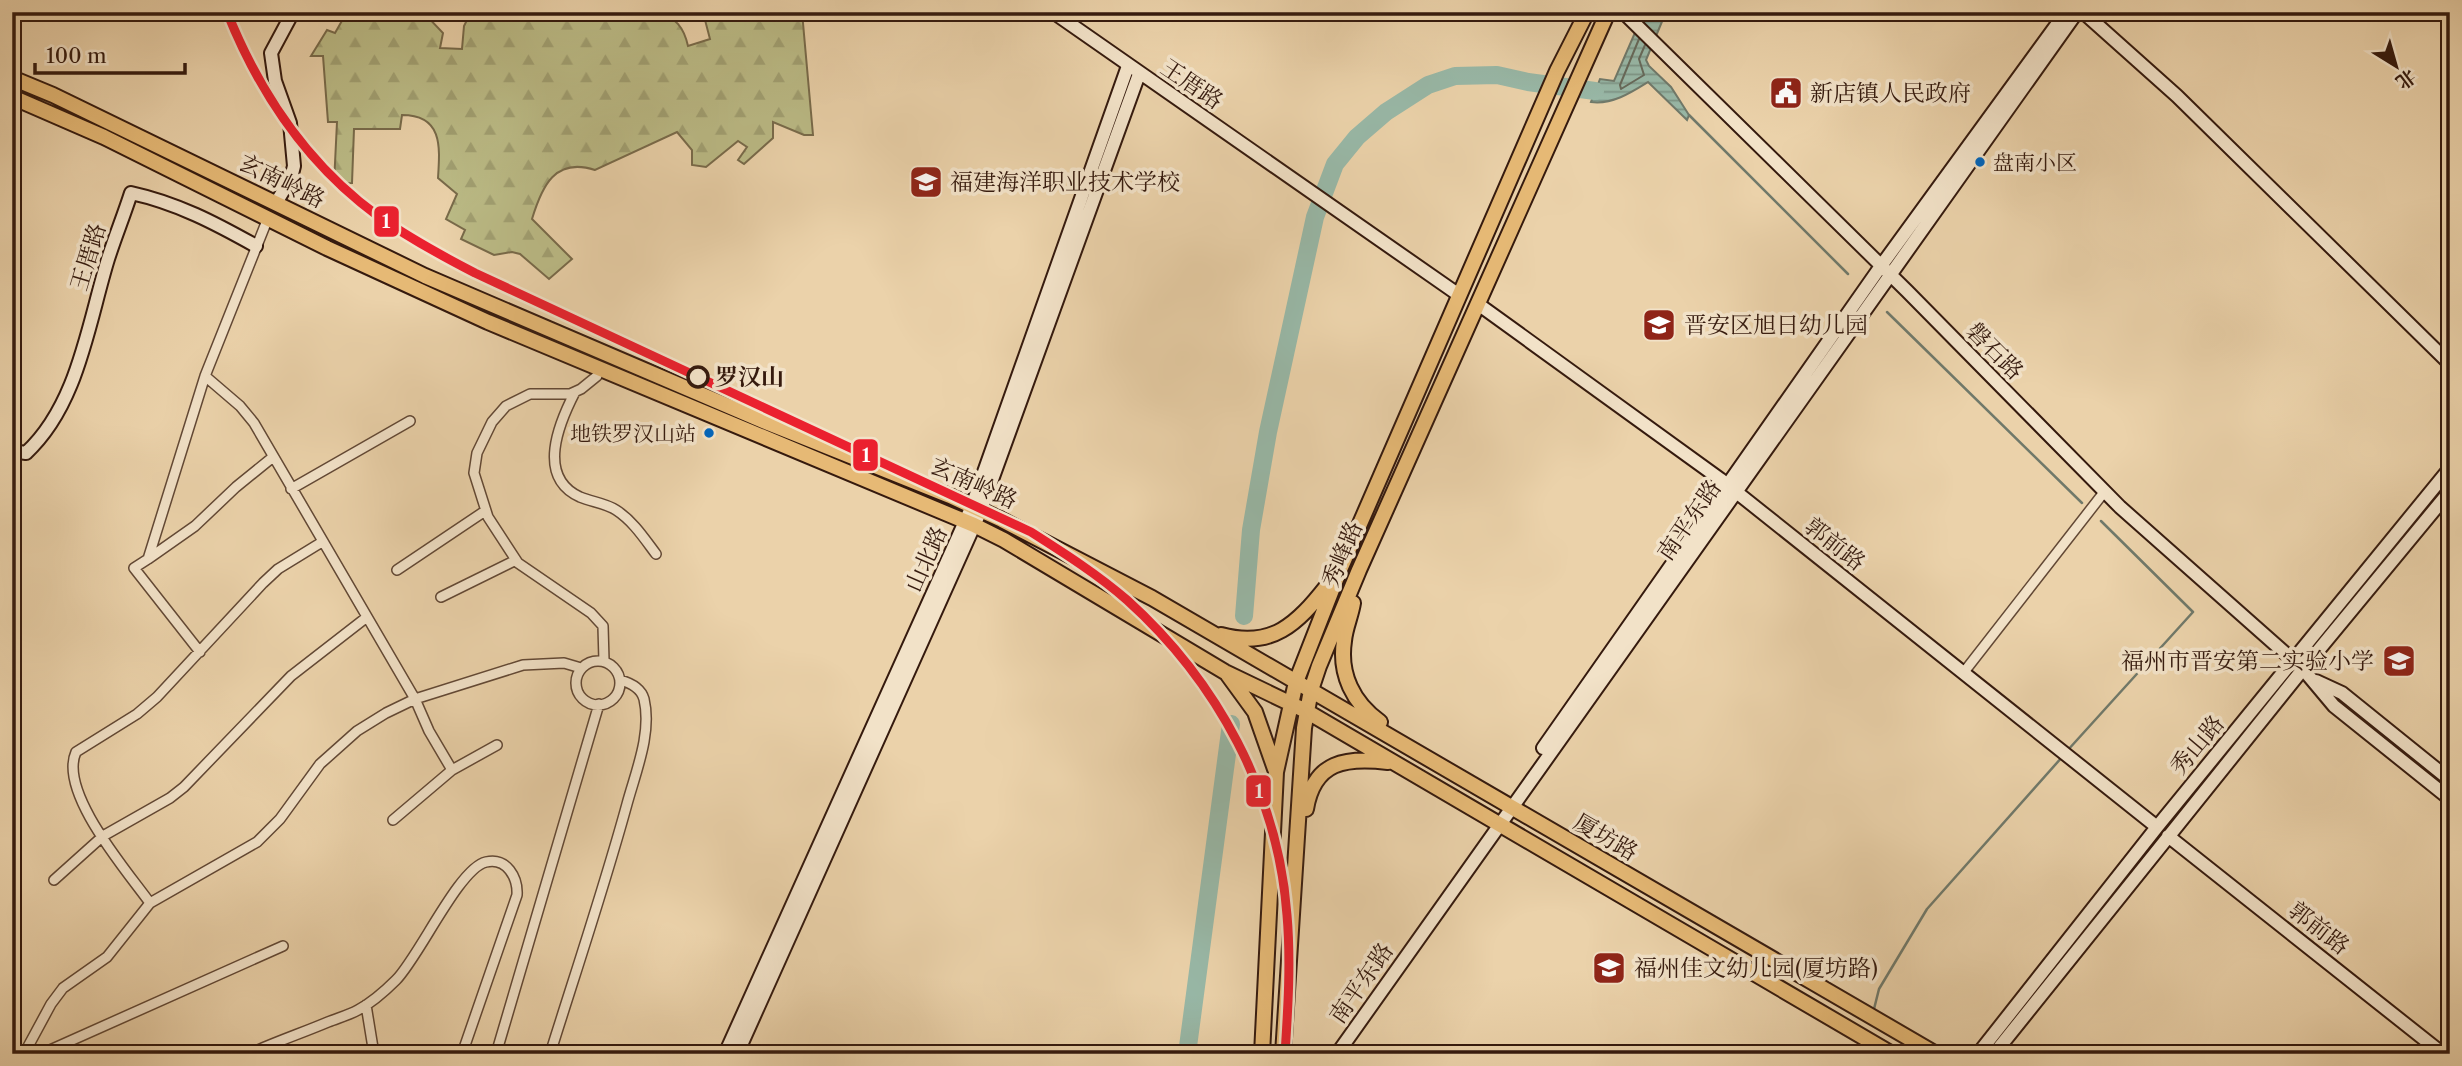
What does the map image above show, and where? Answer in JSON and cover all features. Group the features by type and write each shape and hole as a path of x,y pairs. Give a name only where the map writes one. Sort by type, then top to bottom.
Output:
{"main road":[{"path":"276,203 291,178 294,166 290,123 272,72 271,53 293,12"},
{"name":"王厝路","path":"1053,12 1459,295"},
{"name":"秀峰路","path":"1262,1054 1276,772 1296,681 1339,572 1459,295 1557,71 1587,12"},
{"name":"秀峰路","path":"1283,1054 1306,711 1311,690 1359,570 1608,12"},
{"name":"磐石路","path":"1623,12 2105,491 2298,665 2315,681 2334,706 2450,799"},
{"name":"南平东路","path":"1327,1054 1507,805 2066,12"},
{"name":"南平东路","path":"1885,270 2077,12"},
{"path":"2083,12 2177,96 2450,364"},
{"name":"山北路","path":"976,508 1128,66"},
{"name":"山北路","path":"737,1054 970,523 1139,74"},
{"name":"玄南岭路","path":"17,80 52,94 392,261 768,423 976,508 1152,598 1254,659"},
{"name":"玄南岭路","path":"14,97 104,137 327,248 488,322 970,523 1004,540 1225,672 1247,689"},
{"name":"王厝路","path":"19,452 52,420 72,380 108,258 131,193 160,199 190,211 256,246"},
{"name":"郭前路","path":"1478,304 1731,488 2157,827"},
{"name":"秀山路","path":"1994,1054 2168,836 2450,468"},
{"name":"秀山路","path":"1979,1053 2157,827 2450,491"},
{"name":"山北路","path":"725,1054 970,523"},
{"path":"1359,570 1343,642 1346,678 1362,707 1385,725 1401,743"},
{"path":"1206,631 1238,639 1257,638 1287,628 1300,618 1339,572"},
{"name":"厦坊路","path":"1254,659 1936,1054"},
{"name":"磐石路","path":"2315,681 2342,693 2450,780"},
{"path":"1247,689 1276,772"},
{"name":"厦坊路","path":"1247,689 1291,703 1306,711 1892,1054"},
{"path":"1297,841 1308,794 1325,771 1345,761 1393,763"},
{"name":"南平东路","path":"1337,1054 1495,821"},
{"name":"郭前路","path":"2168,836 2443,1054"}],"street":[{"path":"148,559 205,376 268,218"},
{"path":"205,376 248,414 415,699 429,731 453,770"},
{"path":"597,376 569,394 530,394 506,406 492,422 477,453 474,473 485,511 516,560 591,613 603,626 604,661"},
{"path":"575,391 561,421 554,449 555,468 565,488 580,497 613,508 626,517 656,554"},
{"path":"291,489 410,421"},
{"path":"200,652 134,568 195,526 236,486 273,457"},
{"path":"1964,672 2105,491"},
{"path":"397,570 485,511"},
{"path":"150,903 87,814 79,796 73,770 76,752 147,706 269,577 322,542"},
{"path":"442,597 516,560"},
{"path":"54,880 103,836 184,788 284,683 317,654 367,617"},
{"path":"590,661 604,661 617,670 620,680 617,694 611,701 591,704 583,699 577,692 575,682 581,668 590,661"},
{"path":"24,1054 51,1004 63,988 107,957 150,903 257,842 285,813 320,764 343,742 386,713 415,699 523,665 564,663 581,668"},
{"path":"550,1054 613,856 645,738 645,702 642,694 636,687 620,680"},
{"path":"496,1054 599,704"},
{"path":"393,820 453,770 497,745"},
{"path":"249,1054 366,1005 395,981 412,961 471,872 484,862 496,862 512,871 517,883 517,895 462,1054"},
{"path":"41,1054 283,946"},
{"path":"366,1005 374,1054"}],"green space":[{"path":"347,12 423,12 443,33 440,48 462,49 464,26 471,12 657,12 678,24 688,46 710,39 705,20 719,15 736,13 756,21 763,12 802,12 813,135 804,135 773,122 773,138 744,164 738,160 747,147 738,141 706,167 692,165 692,150 677,132 595,170 581,167 560,171 552,177 540,196 532,219 572,259 549,279 520,254 512,252 494,255 461,239 465,230 446,219 457,194 438,178 436,135 425,120 402,115 400,129 354,129 352,183 334,184 337,122 328,122 323,56 311,56 327,30 335,33"}],"water":[{"path":"1644,12 1666,12 1646,60 1671,87 1689,115 1687,120 1648,82 1614,100 1591,102 1600,79 1614,81"}],"waterway":[{"path":"1244,616 1251,530 1268,432 1315,217 1335,164 1357,137 1386,112 1428,85 1455,76 1497,75 1595,91"},
{"path":"1689,115 1848,274"},
{"path":"1887,312 2082,503"},
{"path":"2067,751 2193,612 2101,521"},
{"path":"1187,1054 1231,724"},
{"path":"1873,1013 1879,989 1927,909 2063,756"},
{"path":"1863,1054 1865,1043"}],"transit line":[{"name":"1","path":"227,12 254,70 288,125 329,174 390,224 475,273 1031,532 1104,581 1127,600 1189,666 1215,703 1256,783 1271,826 1287,915 1289,984 1285,1054"}],"place":[{"name":"新店镇人民政府","path":"1786,93"},
{"name":"盘南小区","path":"1980,162"},
{"name":"福建海洋职业技术学校","path":"926,182"},
{"name":"晋安区旭日幼儿园","path":"1659,325"},
{"name":"罗汉山","path":"698,377"},
{"name":"地铁罗汉山站","path":"709,433"},
{"name":"福州市晋安第二实验小学","path":"2399,661"},
{"name":"福州佳文幼儿园(厦坊路)","path":"1609,968"}]}
